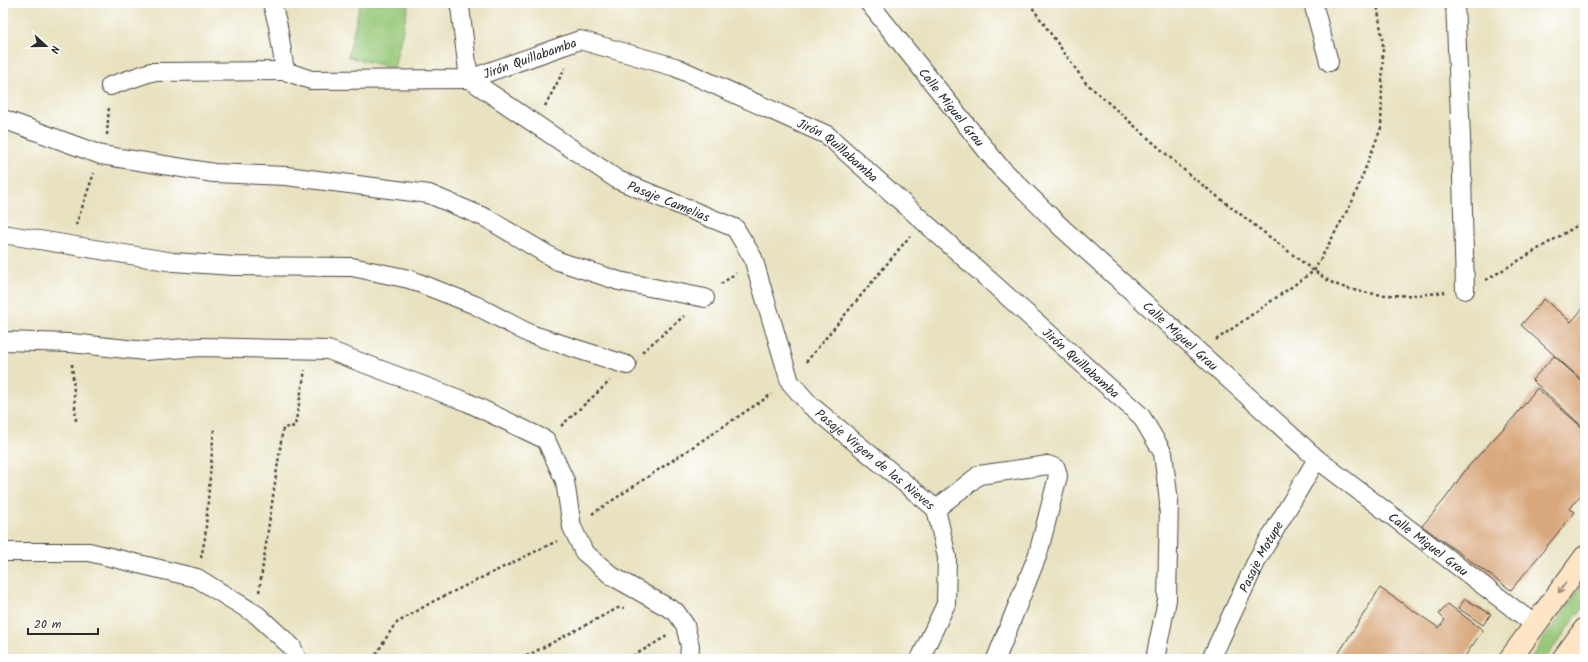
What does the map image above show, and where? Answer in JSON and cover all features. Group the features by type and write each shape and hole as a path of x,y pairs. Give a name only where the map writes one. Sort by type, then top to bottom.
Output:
{"main road":[{"path":"1510,659 1534,624 1585,557"},
{"path":"1563,659 1585,628"}],"street":[{"path":"272,3 278,26 285,71"},
{"path":"458,3 460,7 469,78"},
{"name":"Calle Miguel Grau","path":"869,3 999,166 1062,228 1317,458 1534,624"},
{"path":"1314,3 1329,62"},
{"path":"1455,3 1462,138 1465,290"},
{"name":"Jirón Quillabamba","path":"110,86 152,72 285,71 311,80 469,78 580,40 675,67 827,135 1141,416 1163,453 1169,502 1167,600 1155,659"},
{"name":"Pasaje Camelias","path":"469,78 618,180 735,228 754,258 790,382"},
{"path":"3,119 101,155 214,174 286,176 429,194 486,218 558,261 619,281 705,298"},
{"path":"3,234 173,262 234,266 359,269 409,279 475,305 530,334 627,365"},
{"path":"3,341 71,343 145,351 201,347 328,350 467,402 546,440 565,481 572,527 584,552 612,576 676,612 685,626 690,646 689,659"},
{"name":"Pasaje Virgen de las Nieves","path":"790,382 810,406 936,509 947,557 946,604 920,659"},
{"name":"Pasaje Motupe","path":"1211,659 1258,558 1317,458"},
{"path":"936,509 979,475 1048,465 1056,468 1058,476 1038,554 996,659"},
{"path":"3,552 89,552 197,578 257,615 292,647 297,659"}],"path":[{"path":"1029,3 1085,82 1192,177 1314,271"},
{"path":"1199,352 1314,271 1354,200 1381,128 1383,45 1377,3"},
{"path":"535,124 580,40"},
{"path":"373,659 395,624 432,602 564,538 572,527 790,382 922,220"},
{"path":"546,440 627,365 754,258"},
{"path":"71,343 76,421"},
{"path":"257,615 260,584 283,428 295,426 308,350"},
{"path":"197,578 205,538 214,427"},
{"path":"520,659 618,608 625,608"},
{"path":"628,659 685,626"}],"green space":[{"path":"360,3 409,3 394,68 348,57"},
{"path":"1585,581 1585,605 1545,659 1530,659"}],"building":[{"path":"1544,299 1571,322 1585,306 1585,383 1521,325"},
{"path":"1554,356 1585,384 1585,429 1532,380"},
{"path":"1537,388 1585,430 1585,489 1570,509 1575,512 1511,590 1422,526 1445,499 1467,468 1515,416"},
{"path":"1380,588 1439,628 1445,620 1439,614 1448,604 1483,630 1463,659 1335,659"},
{"path":"1465,599 1491,614 1483,625 1458,608"}]}
